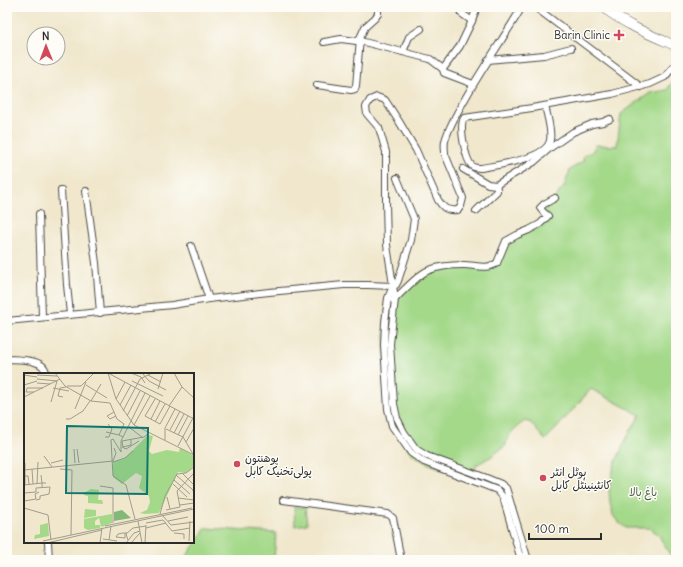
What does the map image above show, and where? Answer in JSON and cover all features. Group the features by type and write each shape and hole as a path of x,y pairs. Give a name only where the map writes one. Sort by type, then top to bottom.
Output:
{"main road":[{"path":"603,7 643,31 676,46"}],"street":[{"path":"317,85 351,90 355,89 360,38 365,27 378,14 378,7"},
{"path":"443,69 460,46 472,21 476,7"},
{"path":"521,560 519,539 506,488 501,484 484,477 427,456 416,449 404,432 397,418 394,404 390,344 395,299 387,245 386,152 379,128 367,114 366,107 370,100 377,98 384,100 416,150 438,200 443,207 450,210 458,210 461,206 463,198 444,148 445,142 453,120 473,84 522,7"},
{"path":"535,7 641,87"},
{"path":"461,13 472,21"},
{"path":"403,52 409,37 421,29"},
{"path":"324,42 341,39 364,42 430,59 443,69 444,73 473,84"},
{"path":"488,60 544,55 571,48"},
{"path":"545,106 550,141 539,153 526,159 481,168 470,165 462,138 462,124 464,118 545,106 612,94 641,87 665,78 676,63"},
{"path":"463,169 494,186 534,162 550,148 573,132 592,124 610,119"},
{"path":"396,178 414,219 411,240 398,281 396,285 393,286 387,303 384,345 388,409 392,426 411,453 424,462 497,490 502,497 528,560"},
{"path":"476,212 497,191 496,185"},
{"path":"60,190 70,314"},
{"path":"86,191 96,263 100,313"},
{"path":"387,303 395,299 420,275 427,271 457,265 488,266 497,263 506,241 540,224 548,216 540,208 555,198"},
{"path":"39,214 42,317"},
{"path":"191,246 209,299"},
{"path":"7,321 70,314 100,313 269,292 344,285 393,286"},
{"path":"7,359 42,364 46,370 46,373"},
{"path":"482,484 484,477"},
{"path":"283,500 388,514 393,518 401,560"},
{"path":"48,543 49,560"}],"green space":[{"name":"باغ بالا","path":"676,76 676,560 673,560 658,534 649,528 626,528 618,522 613,515 610,503 609,489 614,466 628,435 640,415 591,389 545,440 531,423 525,421 518,426 509,435 506,445 492,456 476,465 475,481 424,462 411,453 392,426 384,345 387,303 420,275 437,268 493,266 506,241 548,216 540,208 558,195 564,187 570,170 583,161 584,155 592,152 596,145 617,146 621,114 650,93 667,90"},
{"path":"294,507 305,508 307,524 295,526"},
{"path":"206,528 276,533 274,560 184,560"}],"place":[{"name":"Barin Clinic","path":"619,35"},
{"name":"پوهنتون پولی‌تخنیک کابل","path":"237,464"},
{"name":"ہوٹل انٹر کانٹینینٹل کابل","path":"543,478"}]}
